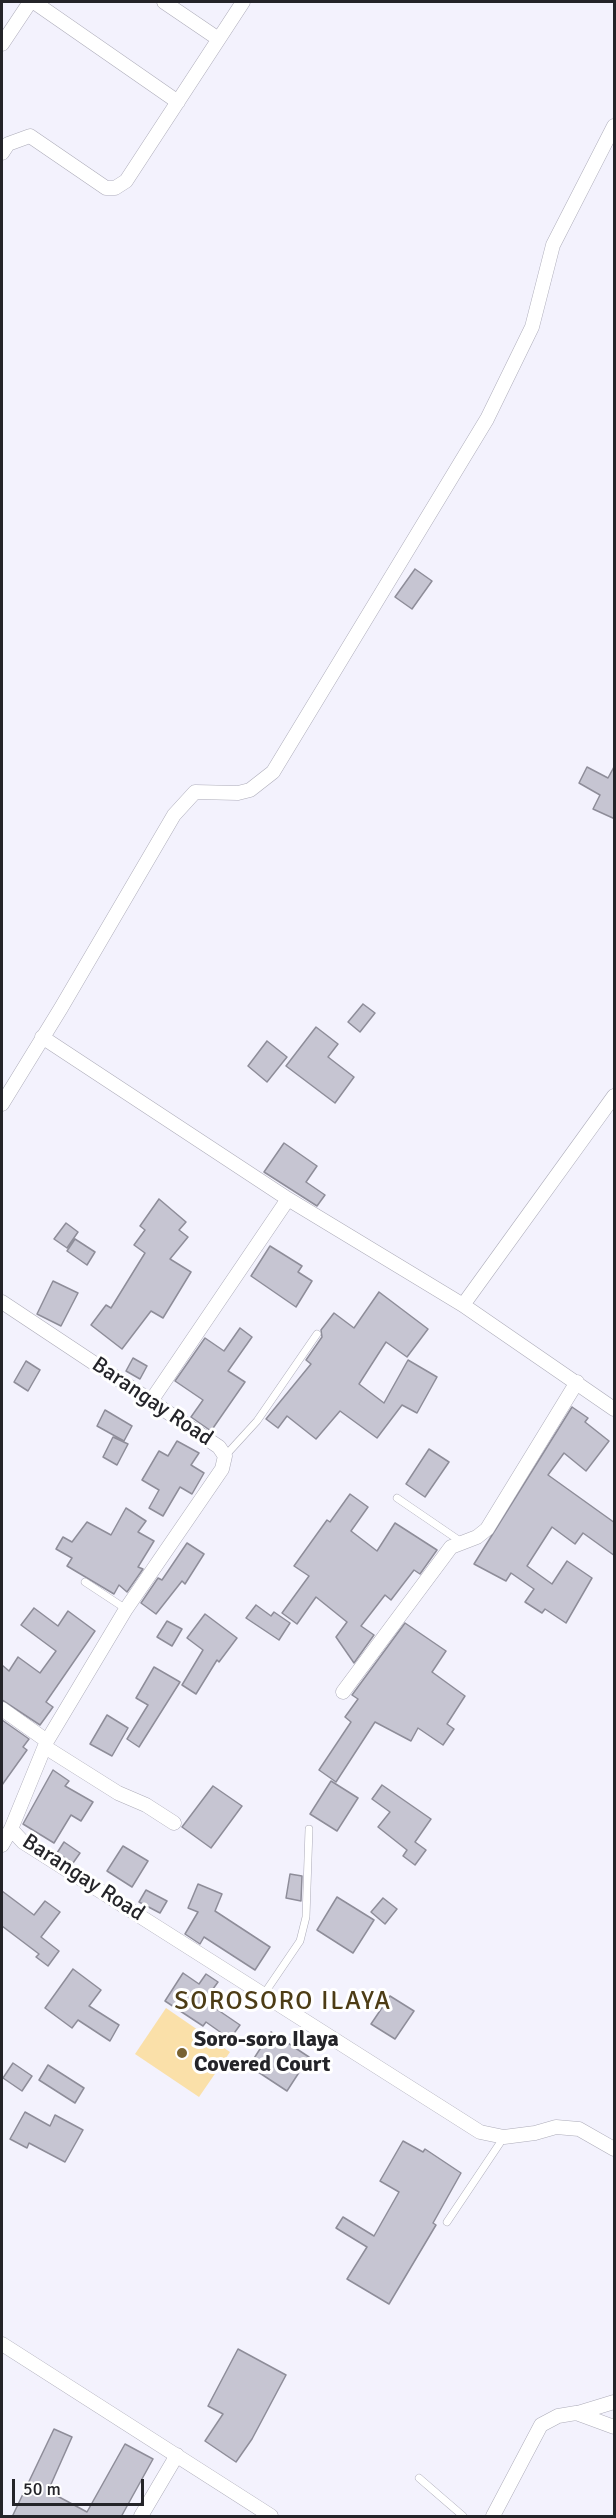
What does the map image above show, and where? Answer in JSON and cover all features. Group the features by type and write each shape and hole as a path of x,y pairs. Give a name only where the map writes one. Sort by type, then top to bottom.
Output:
{"street":[{"path":"2,44 32,2 178,102"},
{"path":"164,2 218,38"},
{"path":"2,153 8,144 30,136 106,188 115,188 126,181 243,2"},
{"path":"2,1104 174,815 195,792 238,793 250,790 273,772 487,418 532,327 553,245 615,126"},
{"path":"42,1037 288,1199 463,1305 615,1409"},
{"path":"463,1305 615,1095"},
{"path":"151,1401 288,1199"},
{"name":"Barangay Road","path":"2,1302 219,1447 225,1456 222,1469 126,1609 46,1744 11,1829 23,1842 480,2132 504,2137 535,2133 556,2127 579,2129 615,2149"},
{"path":"343,1692 451,1546 477,1537 487,1529 577,1382"},
{"path":"2,1709 46,1744 118,1793 146,1805 174,1823"},
{"path":"2,1845 11,1829"},
{"path":"2,2344 271,2517"},
{"path":"493,2517 541,2425 558,2416 615,2402"},
{"path":"576,2413 615,2427"},
{"path":"141,2517 177,2455"}],"lane":[{"path":"225,1456 252,1427 317,1334"},
{"path":"397,1498 460,1541"},
{"path":"85,1582 126,1609"},
{"path":"264,1994 300,1941 306,1917 309,1829"},
{"path":"447,2222 504,2137"},
{"path":"420,2478 463,2517"}],"shaded area":[{"name":"Soro-soro Ilaya Covered Court","path":"166,2008 230,2052 199,2097 135,2054"}],"building":[{"path":"415,569 432,581 412,609 395,597"},
{"path":"615,765 615,819 593,809 600,795 579,783 587,767 608,778"},
{"path":"363,1004 375,1013 360,1032 348,1022"},
{"path":"316,1027 338,1044 328,1057 354,1077 335,1103 286,1066"},
{"path":"267,1041 287,1057 267,1082 248,1066"},
{"path":"284,1143 317,1166 306,1182 325,1195 317,1206 264,1172"},
{"path":"159,1199 186,1222 179,1230 188,1237 170,1259 191,1272 163,1318 151,1311 122,1349 91,1325 106,1305 111,1308 145,1253 134,1245 145,1230 140,1226"},
{"path":"66,1223 78,1232 67,1248 54,1239"},
{"path":"75,1239 95,1252 87,1265 67,1251"},
{"path":"270,1246 302,1266 298,1272 312,1281 296,1307 251,1276"},
{"path":"53,1281 78,1293 61,1326 37,1314"},
{"path":"379,1292 428,1329 407,1357 386,1342 359,1384 384,1403 408,1360 437,1377 417,1413 402,1405 377,1438 340,1411 316,1439 287,1416 278,1428 266,1419 311,1364 306,1360 322,1337 321,1330 334,1313 354,1328"},
{"path":"240,1328 252,1337 228,1371 245,1382 211,1431 191,1417 203,1400 175,1381 205,1338 224,1351"},
{"path":"133,1358 147,1366 140,1379 126,1371"},
{"path":"26,1361 40,1370 28,1391 14,1382"},
{"path":"572,1407 588,1418 585,1422 609,1441 586,1471 564,1453 548,1475 615,1523 615,1556 583,1533 575,1544 552,1527 527,1566 552,1584 567,1561 592,1578 566,1623 545,1609 542,1613 525,1602 534,1589 511,1573 506,1581 474,1564"},
{"path":"105,1410 132,1426 124,1441 97,1426"},
{"path":"113,1437 128,1444 117,1465 103,1457"},
{"path":"177,1441 199,1453 191,1465 204,1473 192,1494 180,1487 163,1516 149,1508 159,1490 142,1480 159,1451 168,1456"},
{"path":"429,1449 449,1462 425,1497 406,1484"},
{"path":"350,1494 368,1507 351,1531 377,1551 395,1523 437,1550 420,1574 414,1570 391,1600 385,1595 361,1626 374,1635 354,1663 336,1637 347,1622 316,1597 297,1624 282,1613 309,1576 294,1566 327,1520 330,1522"},
{"path":"126,1508 146,1521 138,1532 154,1541 138,1567 143,1569 127,1592 119,1585 114,1594 67,1566 72,1558 56,1549 63,1537 72,1542 87,1522 111,1535"},
{"path":"187,1543 204,1554 185,1584 182,1581 156,1614 141,1603 158,1578 162,1580"},
{"path":"256,1605 271,1616 274,1612 290,1623 279,1640 246,1618"},
{"path":"34,1608 58,1626 68,1611 95,1631 46,1702 53,1707 40,1725 2,1700 2,1665 9,1671 18,1657 40,1673 56,1651 21,1625"},
{"path":"205,1614 237,1638 219,1662 217,1660 196,1694 182,1685 203,1650 187,1638"},
{"path":"167,1621 182,1629 172,1646 157,1637"},
{"path":"405,1623 446,1651 432,1672 465,1696 447,1724 454,1729 443,1745 418,1728 411,1741 375,1722 336,1782 319,1770 351,1722 345,1717 358,1699 352,1695"},
{"path":"154,1667 180,1682 139,1747 127,1739 148,1705 136,1698"},
{"path":"107,1715 128,1728 112,1756 90,1744"},
{"path":"2,1720 29,1739 23,1747 27,1750 2,1785"},
{"path":"53,1770 69,1781 65,1786 93,1802 81,1821 71,1815 54,1843 23,1824"},
{"path":"331,1781 358,1798 337,1831 310,1814"},
{"path":"382,1785 431,1819 415,1842 426,1850 415,1865 403,1856 407,1850 378,1827 390,1812 372,1799"},
{"path":"213,1786 242,1806 211,1848 182,1827"},
{"path":"64,1842 80,1853 73,1863 57,1853"},
{"path":"123,1846 148,1861 132,1887 107,1871"},
{"path":"290,1874 302,1876 301,1901 286,1898"},
{"path":"198,1884 222,1894 215,1911 270,1947 255,1970 204,1937 200,1944 185,1934 198,1912 188,1908"},
{"path":"146,1890 167,1901 160,1913 139,1902"},
{"path":"2,1891 34,1915 45,1901 60,1912 41,1937 59,1951 48,1966 36,1957 39,1954 2,1926"},
{"path":"337,1897 374,1920 353,1953 317,1930"},
{"path":"383,1898 397,1909 385,1924 371,1912"},
{"path":"73,1969 101,1990 89,2006 119,2025 110,2041 78,2020 72,2028 45,2008"},
{"path":"183,1973 199,1984 206,1974 218,1982 210,1993 221,2000 215,2008 240,2025 230,2039 206,2022 203,2026 165,2001"},
{"path":"390,1996 414,2011 395,2039 371,2024"},
{"path":"271,2032 309,2057 287,2091 249,2066"},
{"path":"13,2063 32,2076 22,2091 3,2078"},
{"path":"48,2065 84,2088 75,2103 39,2080"},
{"path":"25,2112 50,2126 55,2115 83,2130 65,2162 29,2143 27,2148 10,2139"},
{"path":"403,2141 423,2152 425,2149 461,2173 433,2223 436,2225 389,2304 347,2279 367,2247 336,2228 343,2217 374,2236 399,2192 380,2181"},
{"path":"238,2349 286,2375 252,2439 236,2462 205,2441 223,2414 208,2406"},
{"path":"54,2429 72,2437 48,2491 87,2512 125,2444 153,2459 121,2517 12,2517"}],"place":[{"name":"Soro-soro Ilaya Covered Court","path":"182,2053"}],"district":[{"name":"SOROSORO ILAYA","path":"283,2002"}]}
